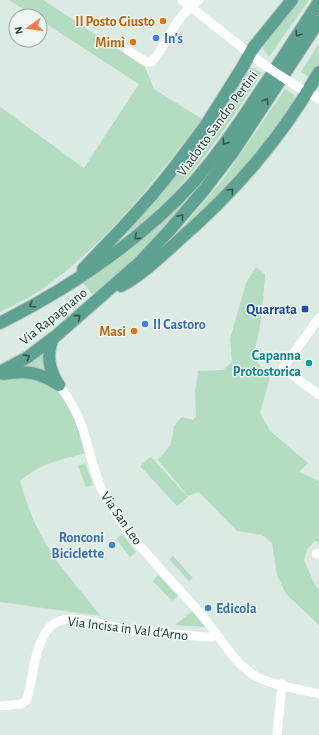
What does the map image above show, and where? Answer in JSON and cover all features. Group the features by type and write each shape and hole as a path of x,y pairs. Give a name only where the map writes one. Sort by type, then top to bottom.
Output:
{"main road":[{"path":"0,323 63,287 101,251 152,195 199,135 252,48 292,0"},
{"name":"Viadotto Sandro Pertini","path":"63,287 105,261 127,245 161,215 193,183 242,120 319,2"},
{"name":"Viadotto Sandro Pertini","path":"104,294 139,263 169,231 217,173 233,152 319,21"},
{"path":"104,294 124,285 144,271 208,214 262,156 287,123 319,72"},
{"name":"Via Rapagnano","path":"0,373 28,357 104,294"},
{"path":"52,338 48,359 52,374 58,385"},
{"path":"0,373 35,373 47,377 58,385"}],"street":[{"path":"182,0 249,54 293,84 319,99"},
{"path":"128,50 146,62 152,62 183,14 190,6 199,0"},
{"path":"319,318 313,330 283,368 319,395"},
{"name":"Via San Leo","path":"58,385 68,398 77,415 83,429 94,470 110,505 125,527 183,592 232,655 246,669 261,678 319,694"},
{"name":"Via Incisa in Val d'Arno","path":"0,706 21,704 26,701 36,654 50,627 58,621 66,619 78,620 134,631 205,638 216,633"},
{"path":"277,735 282,684"}],"green space":[{"path":"9,0 43,0 145,67 154,89 202,119 131,208 92,248 48,285 24,300 0,312 0,107 84,168 139,84 48,25 48,8 22,8"},
{"path":"298,0 309,0 269,57 263,49 265,41"},
{"path":"319,43 319,65 312,79 301,72"},
{"path":"249,68 253,68 262,73 202,160 167,200 148,218 127,234 124,231"},
{"path":"285,89 294,95 295,101 263,149 183,232 180,230 224,178"},
{"path":"224,153 190,200 142,252 94,296 83,283 120,258 157,224"},
{"path":"256,267 265,274 260,326 252,356 270,377 260,413 270,431 308,463 299,472 319,481 319,543 315,541 307,549 304,560 315,585 319,590 319,625 286,594 277,575 272,543 262,535 237,531 199,492 188,496 158,460 171,444 174,426 182,417 193,420 196,416 195,392 198,371 223,370 232,362 230,339 246,283"},
{"path":"45,352 50,374 21,367"},
{"path":"27,377 40,379 50,384 59,392 71,410 86,453 43,466 20,481 26,501 40,534 64,571 101,616 0,602 0,378"},
{"path":"151,457 188,497 177,506 140,466"},
{"path":"85,463 93,485 86,487 78,466"},
{"path":"122,534 136,552 130,557 116,539"},
{"path":"173,556 193,578 189,581 169,559"},
{"path":"158,575 178,596 172,601 153,581"},
{"path":"192,611 205,627 175,625"}],"place":[{"name":"Il Posto Giusto","path":"163,21"},
{"name":"In's","path":"156,38"},
{"name":"Mimì","path":"133,42"},
{"name":"Quarrata","path":"305,309"},
{"name":"Il Castoro","path":"145,324"},
{"name":"Masi","path":"134,331"},
{"name":"Capanna Protostorica","path":"309,363"},
{"name":"Ronconi Biciclette","path":"112,545"},
{"name":"Edicola","path":"208,608"}]}
